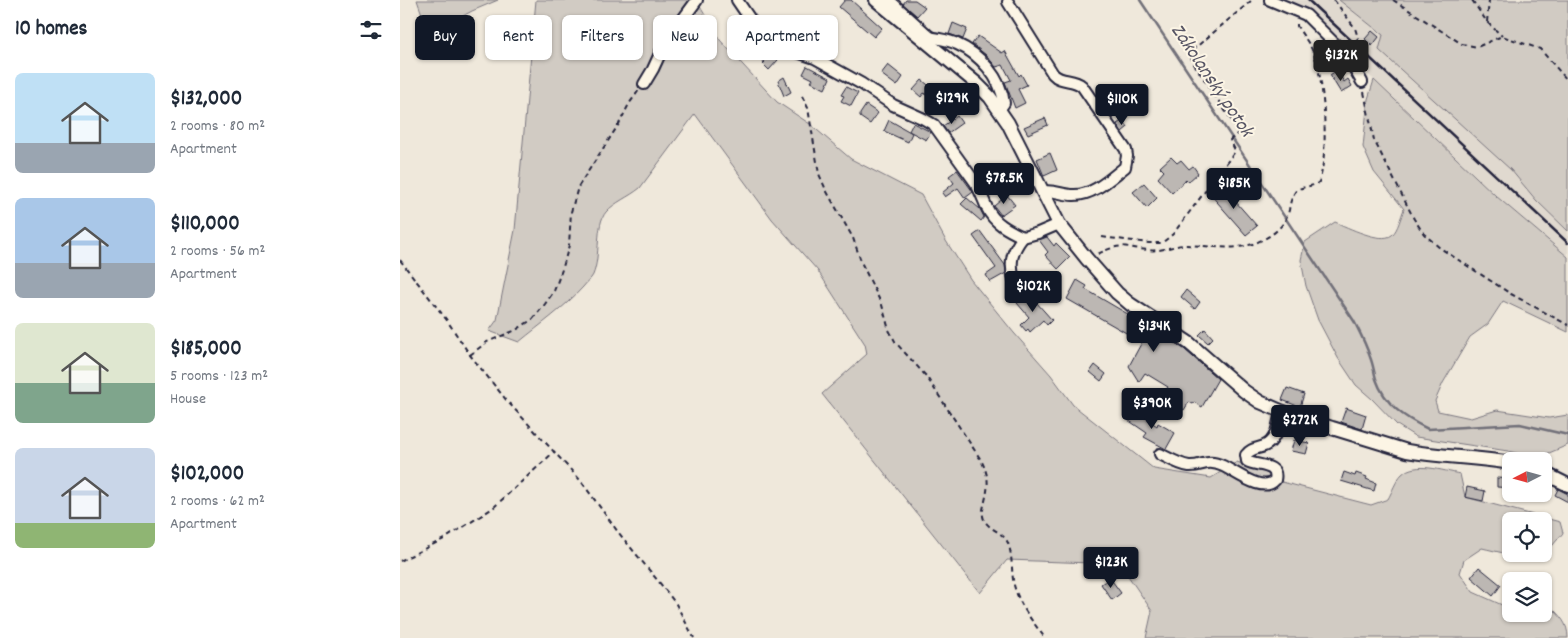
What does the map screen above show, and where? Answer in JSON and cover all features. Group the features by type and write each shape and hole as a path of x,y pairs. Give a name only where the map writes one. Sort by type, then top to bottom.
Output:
{"main road":[{"path":"876,0 929,41 976,83 999,110 1019,143 1059,224 1087,260 1117,293 1130,304 1189,342 1244,392 1260,402 1281,411 1407,451 1502,461"},
{"path":"1552,477 1568,485"}],"street":[{"path":"644,84 664,45 697,0"},
{"path":"736,0 765,41 815,58 862,84 893,105 934,125 980,190 992,216 998,223 1023,238"},
{"path":"889,0 929,41 956,43 978,57 988,67 1003,93 1004,103 999,110"},
{"path":"1270,0 1306,15 1347,56 1362,82"},
{"path":"1008,2 1053,74 1058,78 1073,81 1082,86 1126,150 1125,167 1088,193 1076,196 1052,191 1042,192"},
{"path":"1014,279 1011,265 1016,246 1023,238 1059,224"},
{"path":"1160,454 1189,466 1207,462 1217,463 1253,482 1267,486 1275,480 1276,473 1274,470 1247,461 1246,455 1252,449 1265,446 1274,438 1281,411"}],"path":[{"path":"1102,237 1149,243 1166,241 1234,153 1235,150 1230,140 1238,134 1238,130 1192,61 1191,56 1195,48 1252,0"},
{"path":"1330,0 1334,1 1355,28 1358,38 1347,56"},
{"path":"1393,0 1462,44 1477,47 1502,36"},
{"path":"1472,0 1487,22 1502,36 1540,49 1568,80"},
{"path":"1487,22 1489,0"},
{"path":"1087,260 1110,248 1123,245 1150,251 1183,245 1237,248 1262,241 1281,227 1289,213 1294,194 1299,189 1319,182 1324,131 1319,72 1313,52 1296,26 1300,11"},
{"path":"1362,82 1374,140 1409,210 1424,234 1440,248 1511,294 1568,326"},
{"path":"470,355 487,342 516,330 527,323 546,304 554,291 563,267 569,245 570,212 578,187 619,124 629,104 644,84"},
{"path":"802,96 808,108 819,174 853,238 862,264 882,305 889,330 896,343 926,376 984,467 987,474 988,488 983,517 987,524 1003,535 1008,542 1014,586 1026,612 1046,638"},
{"path":"400,260 470,355 507,401 581,481 618,532 663,586 676,604 694,638"},
{"path":"400,561 446,538 493,508 555,452"}],"shaded area":[{"path":"417,0 498,0 465,15 422,15"},
{"path":"536,0 696,0 705,15 653,15 653,60 717,60 717,35 727,48 727,60 738,60 777,102 810,124 851,159 921,195 946,241 971,280 1051,375 1073,405 1154,469 1211,478 1237,462 1264,472 1282,482 1371,505 1388,499 1402,474 1408,470 1422,467 1460,474 1465,497 1522,512 1502,512 1502,553 1482,548 1464,560 1460,573 1473,592 1502,605 1502,622 1552,622 1552,608 1565,624 1568,638 1146,638 1152,611 1120,564 1007,560 980,593 822,394 867,354 865,344 818,271 772,219 695,114 640,188 606,212 600,225 597,259 592,276 576,295 519,342 489,331 497,320 515,230 531,60 552,60 552,15 535,15"},
{"path":"1290,0 1339,0 1383,35 1511,170 1536,200 1568,231 1568,257 1496,196"},
{"path":"1339,0 1568,0 1568,231 1536,200 1511,170 1379,50 1383,35"},
{"path":"1374,80 1496,196 1568,257 1568,332 1503,301 1488,324 1470,337 1443,383 1435,401 1438,411 1471,418 1497,410 1549,418 1568,415 1568,445 1551,452 1512,452 1416,437 1397,425 1356,385 1338,358 1318,320 1306,286 1301,260 1305,242 1335,222 1364,234 1387,237 1394,233 1404,209 1374,172 1363,147 1368,99"},
{"path":"1552,520 1560,522 1563,533 1552,546"}],"building":[{"path":"845,0 851,0 882,28 874,37 839,7"},
{"path":"906,0 915,0 925,7 917,16 903,4"},
{"path":"953,23 967,29 963,39 949,34"},
{"path":"1372,31 1379,37 1372,46 1365,39"},
{"path":"978,36 1002,53 1005,51 1019,76 1021,74 1027,85 1018,89 1025,103 1015,108 1005,82 1011,80 1003,65 996,67 986,55 972,44"},
{"path":"762,60 778,60 769,70 763,64 765,62"},
{"path":"888,65 903,77 897,86 881,74"},
{"path":"807,66 830,78 825,89 811,82 813,79 803,74"},
{"path":"1337,70 1344,82 1348,79 1352,86 1341,93 1330,75"},
{"path":"784,77 791,92 784,96 778,81"},
{"path":"922,80 933,89 928,96 924,93 921,97 913,90"},
{"path":"846,87 858,93 851,106 841,101 844,96 841,95"},
{"path":"866,105 878,113 870,124 860,117"},
{"path":"957,116 962,123 948,133 943,126"},
{"path":"1045,118 1048,125 1028,134 1024,127"},
{"path":"889,120 912,133 908,142 884,131"},
{"path":"1123,120 1128,127 1122,132 1117,124"},
{"path":"913,123 931,132 926,140 909,131"},
{"path":"1050,153 1057,170 1044,176 1037,159"},
{"path":"1171,157 1177,163 1181,160 1189,169 1193,166 1198,173 1188,182 1186,180 1172,193 1158,178 1164,171 1160,167"},
{"path":"1009,165 1019,180 1012,184 1002,170"},
{"path":"957,170 973,192 965,198 958,188 945,197 942,193 954,183 949,176"},
{"path":"1144,183 1157,198 1147,208 1133,192"},
{"path":"1221,185 1257,226 1246,235 1210,194"},
{"path":"1007,195 1015,205 1001,215 994,206"},
{"path":"967,198 980,209 984,217 981,221 961,204"},
{"path":"980,231 1005,265 1006,273 990,282 986,275 996,268 973,236"},
{"path":"1047,237 1054,246 1056,243 1070,257 1058,269 1045,255 1048,252 1039,240"},
{"path":"1077,280 1087,286 1085,289 1184,349 1218,379 1202,407 1194,402 1193,404 1189,402 1184,410 1162,396 1168,387 1145,373 1139,382 1129,366 1142,342 1067,299"},
{"path":"1186,290 1200,302 1195,309 1181,297"},
{"path":"1028,293 1052,320 1047,325 1043,320 1030,332 1028,329 1026,331 1021,325 1029,317 1017,303"},
{"path":"1205,329 1213,338 1208,343 1199,335"},
{"path":"1095,365 1106,374 1101,381 1090,372"},
{"path":"1287,388 1304,394 1300,407 1282,400"},
{"path":"1346,408 1366,415 1362,429 1341,422"},
{"path":"1132,409 1157,426 1158,423 1175,433 1166,449 1144,437 1147,433 1125,418"},
{"path":"1294,440 1309,443 1306,454 1291,451"},
{"path":"1344,472 1355,476 1356,473 1367,477 1366,479 1376,483 1374,491 1341,481"},
{"path":"1497,478 1502,478 1502,487 1497,487"},
{"path":"1467,487 1485,491 1483,501 1465,497"},
{"path":"1558,489 1568,494 1568,502 1555,495"},
{"path":"1479,567 1501,585 1493,596 1471,577"},
{"path":"1110,578 1121,593 1112,600 1101,584"}],"waterway":[{"name":"Zákolanský potok","path":"1140,0 1354,321 1367,348 1376,379 1390,403 1411,420 1428,429 1520,424 1568,435"}],"railway":[{"path":"1308,0 1568,243"}]}
